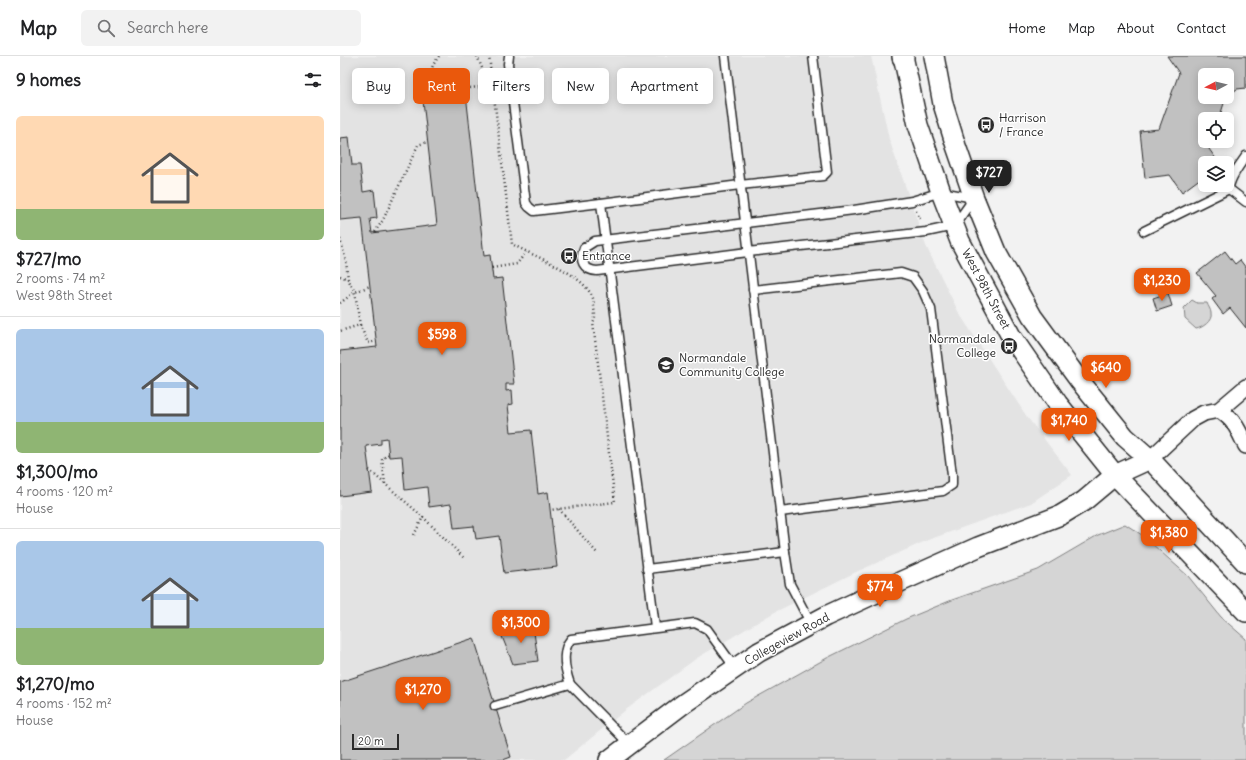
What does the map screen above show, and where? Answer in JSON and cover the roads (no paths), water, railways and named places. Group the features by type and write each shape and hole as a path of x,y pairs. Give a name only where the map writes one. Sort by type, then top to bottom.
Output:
{"street":[{"name":"West 98th Street","path":"903,56 918,125 954,226 960,241 1011,336 1058,404 1115,475 1246,612"},
{"path":"934,56 943,104 974,198 996,252 1032,316 1079,380 1125,437 1150,459 1246,563"},
{"path":"1150,459 1193,419 1204,413 1219,410 1246,387"},
{"path":"1219,410 1229,416 1235,424 1246,446"},
{"name":"Collegeview Road","path":"609,760 683,704 759,652 826,616 978,547 1061,515 1084,501 1115,475 1150,459"}],"lane":[{"path":"509,56 509,70 526,203 534,211 823,176 827,172 813,56"},
{"path":"725,56 785,552 790,584 811,624"},
{"path":"1234,174 1246,156"},
{"path":"941,192 974,198 954,226 926,232 597,271 588,269 581,257 584,248 588,245 606,240 854,210 912,201 941,192"},
{"path":"1144,231 1223,192"},
{"path":"1233,192 1246,202"},
{"path":"602,203 609,270 655,627"},
{"path":"753,290 901,273 913,277 923,291 931,309 951,467 952,485 943,491 780,512"},
{"path":"647,569 785,552"},
{"path":"629,744 570,684 566,671 565,657 568,642 571,639 655,627 696,623 707,629 735,668"},
{"path":"495,706 570,684"}],"place":[{"name":"Harrison / France","path":"986,125"},
{"name":"Entrance","path":"569,256"},
{"name":"Normandale College","path":"1009,346"},
{"name":"Normandale Community College","path":"666,365"}]}
